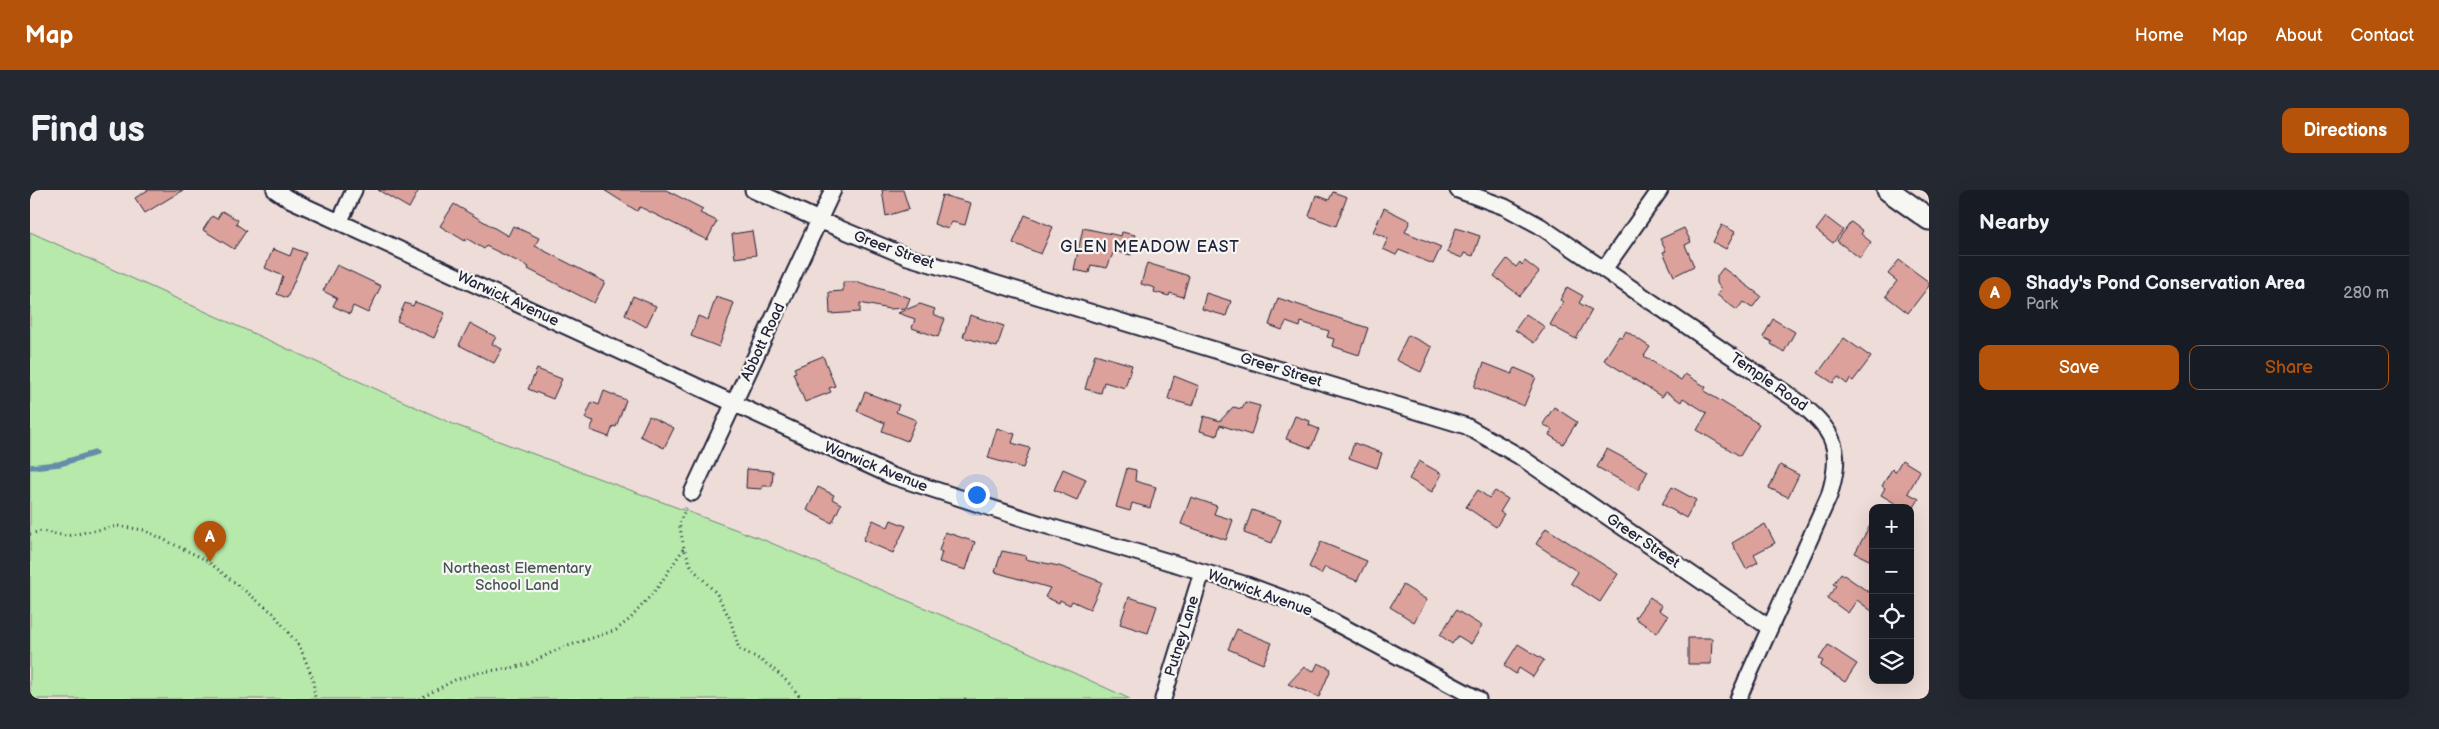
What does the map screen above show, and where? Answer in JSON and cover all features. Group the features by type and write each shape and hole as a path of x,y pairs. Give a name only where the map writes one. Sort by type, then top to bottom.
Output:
{"main road":[{"path":"1888,190 1926,210"}],"street":[{"path":"340,221 354,190"},
{"name":"Greer Street","path":"753,190 819,220 917,260 1466,426 1519,456 1770,628"},
{"name":"Abbott Road","path":"692,493 833,190"},
{"name":"Temple Road","path":"1458,190 1505,207 1540,226 1605,268 1796,400 1815,415 1829,433 1836,451 1836,473 1829,496 1738,699"},
{"path":"1605,268 1660,190"},
{"name":"Warwick Avenue","path":"281,194 892,476 1246,585 1318,614 1478,699"},
{"name":"Putney Lane","path":"1163,699 1202,572"}],"path":[{"path":"692,493 679,523 684,548 692,568 717,594 730,619 739,648 760,658 796,691 801,699"},
{"path":"30,534 41,531 66,536 118,526 144,530 206,560 273,613 300,647 313,679 315,699"},
{"path":"419,699 455,680 482,672 528,664 559,649 616,630 630,619 658,587 684,548"}],"green space":[{"name":"Northeast Elementary School Land","path":"30,232 453,424 764,540 1024,650 1130,699 30,699"}],"building":[{"path":"148,190 183,190 145,213 135,198"},
{"path":"378,190 419,190 409,208"},
{"path":"604,190 666,190 703,209 700,213 717,221 707,240 640,207 637,211"},
{"path":"882,190 903,190 909,209 886,216"},
{"path":"1333,192 1347,197 1336,226 1309,216 1316,195 1329,200"},
{"path":"942,195 971,203 965,225 952,222 948,229 934,224"},
{"path":"454,204 508,236 513,226 539,238 535,246 605,282 594,303 528,269 529,267 486,246 484,249 466,238 465,241 440,226"},
{"path":"1384,208 1410,221 1405,232 1441,247 1433,264 1399,250 1396,255 1383,249 1388,238 1373,232"},
{"path":"222,211 238,220 236,224 246,231 234,249 203,230 212,216 217,219"},
{"path":"1025,215 1053,227 1041,254 1013,243"},
{"path":"1826,217 1843,230 1833,243 1816,230"},
{"path":"1851,222 1863,231 1861,234 1871,242 1860,258 1837,241"},
{"path":"1722,225 1735,232 1726,249 1713,242"},
{"path":"1083,228 1121,236 1122,232 1135,235 1131,255 1114,251 1107,268 1091,265 1089,273 1074,270"},
{"path":"1456,228 1480,236 1473,256 1464,253 1462,258 1447,252"},
{"path":"1684,228 1691,242 1685,245 1694,266 1674,276 1663,252 1666,251 1660,239"},
{"path":"752,231 756,255 735,258 732,234"},
{"path":"293,248 306,253 287,298 277,294 283,276 265,268 273,249 290,256"},
{"path":"1507,259 1516,267 1520,262 1522,265 1525,261 1539,272 1520,296 1494,276"},
{"path":"1899,260 1929,282 1929,286 1908,313 1886,296 1897,281 1888,274"},
{"path":"1147,263 1189,276 1183,297 1170,293 1169,296 1154,292 1155,288 1141,284"},
{"path":"337,265 381,286 368,313 353,306 350,314 333,306 337,298 323,291"},
{"path":"1723,268 1761,296 1752,308 1743,302 1737,310 1717,295 1721,289 1717,283 1717,276"},
{"path":"843,282 858,282 910,298 906,308 889,309 860,303 860,312 830,314 829,292 843,291"},
{"path":"1567,287 1583,296 1579,303 1592,310 1576,339 1550,325 1563,302 1560,300"},
{"path":"1206,293 1231,301 1226,316 1202,309"},
{"path":"633,296 656,306 646,327 625,315"},
{"path":"716,297 734,303 719,347 691,336 698,316 708,320"},
{"path":"1278,298 1368,328 1359,355 1332,346 1334,339 1327,337 1329,331 1301,322 1300,327 1286,322 1282,330 1269,325"},
{"path":"415,302 445,313 434,338 397,321 405,303 413,306"},
{"path":"920,304 935,309 933,314 945,319 938,337 912,328 915,319 898,313"},
{"path":"1526,314 1545,327 1534,343 1515,330"},
{"path":"970,315 1004,326 997,347 963,337"},
{"path":"1773,319 1795,332 1784,352 1763,337"},
{"path":"470,323 496,337 492,344 502,349 494,363 459,345"},
{"path":"1626,331 1650,347 1644,356 1681,380 1685,374 1706,387 1704,391 1759,424 1740,456 1697,430 1707,413 1683,398 1681,402 1666,392 1662,397 1604,360 1619,336 1622,338"},
{"path":"1408,335 1432,347 1421,372 1396,360"},
{"path":"1844,338 1871,357 1853,381 1850,379 1847,384 1838,377 1833,383 1818,373"},
{"path":"1095,354 1132,365 1125,388 1104,382 1101,393 1085,389"},
{"path":"823,356 835,386 829,388 831,392 805,402 793,373 796,372 794,368"},
{"path":"1484,363 1512,374 1515,368 1536,377 1524,406 1474,387"},
{"path":"537,369 562,379 553,399 528,389"},
{"path":"1174,376 1199,386 1193,406 1168,399"},
{"path":"604,391 626,400 616,427 613,426 609,437 590,430 594,421 585,418 592,402 599,405"},
{"path":"865,392 899,405 896,412 916,420 907,441 882,431 885,423 857,411"},
{"path":"1245,402 1260,406 1251,435 1220,425 1217,436 1200,431 1204,416 1220,421 1233,407 1242,409"},
{"path":"1554,407 1577,422 1563,444 1549,435 1552,430 1543,424"},
{"path":"649,416 674,428 664,448 640,436"},
{"path":"1295,416 1310,421 1309,425 1319,429 1311,448 1286,439"},
{"path":"997,428 1015,434 1012,443 1030,448 1023,468 988,458"},
{"path":"1354,443 1382,453 1377,468 1349,458"},
{"path":"1607,449 1648,471 1638,490 1597,467"},
{"path":"1902,460 1920,471 1908,493 1919,499 1914,507 1914,504 1896,504 1881,495 1885,488 1882,486 1892,469 1895,472"},
{"path":"1419,461 1442,474 1432,492 1409,479"},
{"path":"1780,465 1799,475 1788,497 1769,488"},
{"path":"1127,468 1136,470 1135,481 1156,487 1150,508 1132,503 1130,511 1116,507"},
{"path":"747,469 773,471 772,486 762,486 762,489 746,488"},
{"path":"1063,469 1086,479 1077,500 1054,490"},
{"path":"818,487 834,495 832,499 841,504 832,523 807,510"},
{"path":"1672,487 1696,500 1686,518 1662,504"},
{"path":"1478,490 1489,498 1495,491 1508,499 1500,512 1504,514 1496,527 1466,507"},
{"path":"1191,497 1217,506 1214,514 1233,520 1226,540 1181,524"},
{"path":"1252,510 1281,520 1272,543 1244,533"},
{"path":"873,520 888,527 891,520 906,526 893,553 863,540"},
{"path":"1765,524 1775,543 1754,554 1758,562 1746,569 1732,543"},
{"path":"1869,527 1869,560 1855,553"},
{"path":"1546,528 1618,574 1600,602 1571,583 1578,572 1536,544"},
{"path":"945,532 975,542 966,570 939,562 942,552 939,551"},
{"path":"1321,542 1367,561 1357,581 1325,567 1321,574 1309,567"},
{"path":"1002,551 1026,556 1025,559 1059,566 1102,582 1090,609 1072,601 1070,605 1060,600 1059,603 1045,597 1050,588 995,572"},
{"path":"1841,573 1869,592 1869,609 1857,600 1848,613 1827,598 1836,586 1833,584"},
{"path":"1403,585 1427,600 1414,622 1390,607"},
{"path":"1129,597 1157,606 1148,633 1120,624"},
{"path":"1650,597 1662,606 1659,610 1668,616 1657,633 1635,618"},
{"path":"1456,610 1482,626 1471,644 1458,636 1452,644 1440,635"},
{"path":"1237,629 1272,643 1263,664 1228,649"},
{"path":"1688,638 1712,638 1711,664 1688,664"},
{"path":"1518,644 1544,660 1533,677 1519,668 1516,674 1504,666"},
{"path":"1828,645 1857,664 1845,682 1820,666 1823,661 1819,659"},
{"path":"1318,663 1331,669 1319,697 1288,684 1304,667 1314,671"}],"waterway":[{"path":"30,467 59,464 95,453"}],"place":[{"name":"Shady's Pond Conservation Area","path":"210,562"}],"district":[{"name":"GLEN MEADOW EAST","path":"1150,247"}]}
